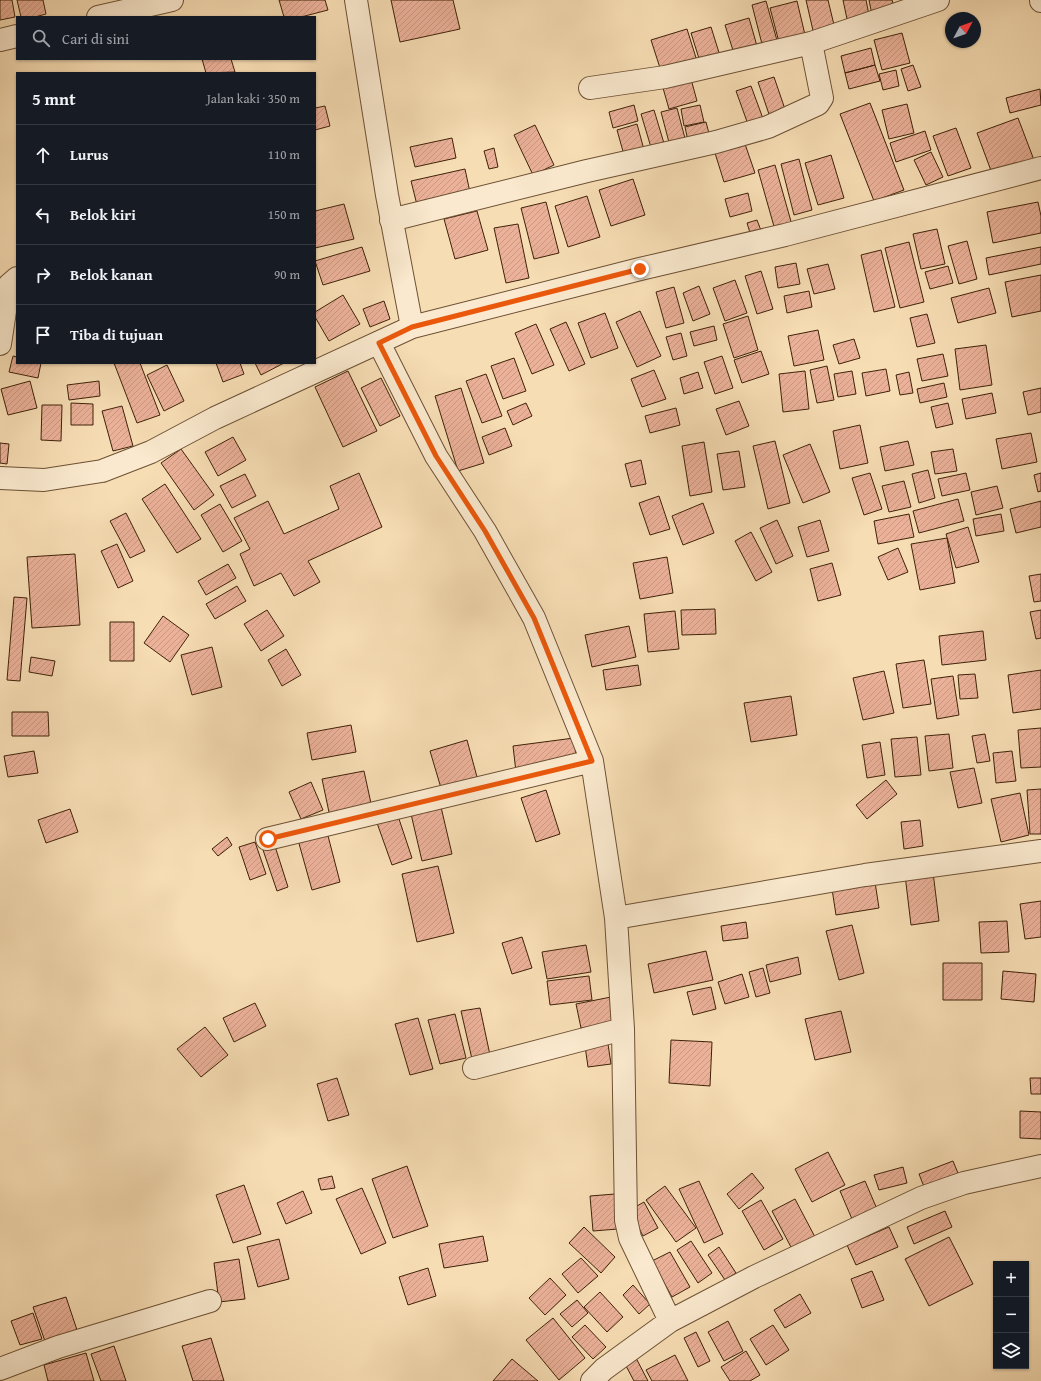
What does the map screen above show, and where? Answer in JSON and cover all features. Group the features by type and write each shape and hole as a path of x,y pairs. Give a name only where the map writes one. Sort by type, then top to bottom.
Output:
{"street":[{"path":"102,16 172,0"},
{"path":"356,0 391,220 412,327"},
{"path":"590,88 665,77 812,43 938,0"},
{"path":"0,40 16,36"},
{"path":"391,220 587,171 709,144 768,127 818,104 822,98 812,43"},
{"path":"0,478 44,480 102,471 151,452 216,418 412,327 640,269 785,235 1041,168"},
{"path":"0,344 9,285 16,279"},
{"path":"379,343 436,456 485,531 534,618 592,761 616,918 623,1028 626,1220 630,1238 670,1321"},
{"path":"268,839 592,761"},
{"path":"616,918 865,875 1041,851"},
{"path":"474,1068 623,1028"},
{"path":"592,1381 604,1370 670,1321 754,1277 921,1198 964,1183 1041,1166"},
{"path":"0,1369 58,1347 210,1301"}],"building":[{"path":"0,0 12,0 15,17 0,20"},
{"path":"17,0 43,0 46,14 39,16 21,16"},
{"path":"279,0 325,0 328,10 305,16 284,16"},
{"path":"391,0 453,0 460,29 400,42"},
{"path":"806,0 828,0 835,29 814,35"},
{"path":"843,0 866,0 869,15 847,19"},
{"path":"869,0 892,0 895,10 872,15"},
{"path":"766,1 778,44 763,48 752,5"},
{"path":"797,1 806,39 780,46 770,8"},
{"path":"749,18 759,53 736,60 725,25"},
{"path":"711,27 721,59 701,65 691,33"},
{"path":"687,29 697,61 661,71 651,40"},
{"path":"902,33 910,63 882,70 874,40"},
{"path":"871,48 875,65 845,73 841,56"},
{"path":"202,60 231,60 235,72 206,72"},
{"path":"875,65 880,81 849,89 845,73"},
{"path":"913,65 921,87 908,91 901,69"},
{"path":"896,70 899,86 883,90 879,74"},
{"path":"774,77 787,115 771,120 758,82"},
{"path":"691,79 697,101 669,109 663,88"},
{"path":"751,86 765,124 750,130 736,91"},
{"path":"1040,89 1041,105 1010,113 1006,98"},
{"path":"870,103 904,190 874,201 840,114"},
{"path":"907,104 914,133 889,139 882,110"},
{"path":"634,105 638,121 613,128 609,112"},
{"path":"700,105 704,122 684,126 681,109"},
{"path":"325,106 330,126 316,130 316,108"},
{"path":"677,108 687,146 671,150 661,112"},
{"path":"654,110 666,150 653,154 641,114"},
{"path":"1018,118 1034,160 993,176 977,133"},
{"path":"706,122 711,141 689,146 685,127"},
{"path":"637,124 646,157 626,162 617,130"},
{"path":"535,125 554,165 533,175 514,135"},
{"path":"956,128 971,168 948,176 933,136"},
{"path":"925,131 931,150 896,162 890,143"},
{"path":"452,138 456,158 415,167 410,147"},
{"path":"745,144 755,173 724,182 715,153"},
{"path":"494,148 498,167 489,169 484,151"},
{"path":"931,152 943,177 926,185 914,160"},
{"path":"831,155 844,198 818,205 805,163"},
{"path":"799,159 812,210 794,215 781,164"},
{"path":"775,165 792,225 775,230 758,170"},
{"path":"465,169 471,197 418,209 411,181"},
{"path":"633,179 645,215 611,226 599,190"},
{"path":"748,193 752,211 730,217 725,199"},
{"path":"587,196 600,237 568,247 555,206"},
{"path":"546,202 559,253 534,259 521,208"},
{"path":"1038,202 1041,216 1041,233 993,243 987,212"},
{"path":"344,204 354,239 316,248 316,211"},
{"path":"477,211 488,250 455,259 444,219"},
{"path":"757,220 762,233 751,236 747,223"},
{"path":"518,224 529,278 506,283 494,228"},
{"path":"937,229 945,264 921,269 913,234"},
{"path":"967,241 977,279 959,284 948,246"},
{"path":"909,242 924,302 900,308 885,248"},
{"path":"362,247 370,271 323,285 316,261"},
{"path":"1041,247 1041,264 989,275 986,258"},
{"path":"881,250 895,307 874,312 861,255"},
{"path":"796,263 800,284 778,288 775,267"},
{"path":"828,264 835,289 814,294 807,269"},
{"path":"948,266 953,283 930,289 925,272"},
{"path":"761,271 773,309 757,314 745,276"},
{"path":"1041,275 1041,311 1012,317 1005,282"},
{"path":"735,280 747,313 725,321 713,288"},
{"path":"699,286 710,314 693,321 683,293"},
{"path":"674,287 684,323 666,328 656,292"},
{"path":"989,288 996,313 958,323 951,298"},
{"path":"809,291 812,307 787,313 784,296"},
{"path":"343,295 360,324 329,341 316,319 316,311"},
{"path":"384,301 390,319 370,327 363,309"},
{"path":"640,311 661,356 637,367 616,322"},
{"path":"605,313 618,348 591,358 578,323"},
{"path":"927,314 935,343 917,347 910,318"},
{"path":"748,316 758,350 734,358 723,324"},
{"path":"566,322 585,364 569,371 550,329"},
{"path":"536,324 554,365 532,374 515,333"},
{"path":"714,326 717,340 694,346 690,332"},
{"path":"818,330 824,360 794,366 788,336"},
{"path":"681,333 687,356 673,360 666,337"},
{"path":"854,339 860,358 839,364 833,345"},
{"path":"986,345 992,385 960,390 955,349"},
{"path":"761,351 769,374 742,383 734,360"},
{"path":"943,354 948,376 922,381 917,359"},
{"path":"13,356 16,357 16,364 41,364 38,378 9,372"},
{"path":"722,356 733,388 715,394 704,362"},
{"path":"514,358 526,391 503,399 491,366"},
{"path":"114,364 140,364 160,415 137,423"},
{"path":"216,364 240,364 244,374 223,382"},
{"path":"256,364 282,364 261,375"},
{"path":"167,365 184,401 164,411 147,375"},
{"path":"827,366 834,400 817,403 810,370"},
{"path":"886,369 890,391 866,396 862,373"},
{"path":"654,370 666,399 642,407 631,379"},
{"path":"348,371 377,431 343,447 315,387"},
{"path":"805,371 809,409 783,412 779,374"},
{"path":"852,371 856,394 838,397 834,374"},
{"path":"698,372 703,388 684,394 680,378"},
{"path":"909,372 913,393 900,395 896,375"},
{"path":"486,374 502,416 482,423 466,381"},
{"path":"381,378 400,416 380,426 361,388"},
{"path":"30,381 37,408 8,415 1,389"},
{"path":"99,381 100,396 69,400 67,385"},
{"path":"944,383 947,397 920,403 917,389"},
{"path":"461,388 484,463 458,471 435,396"},
{"path":"1041,388 1041,412 1028,415 1023,392"},
{"path":"992,393 996,413 966,419 962,399"},
{"path":"739,401 749,426 726,435 716,409"},
{"path":"71,403 93,404 93,425 71,425"},
{"path":"526,403 532,416 513,425 507,411"},
{"path":"948,403 953,424 936,428 931,407"},
{"path":"42,405 62,405 61,441 41,440"},
{"path":"122,406 133,446 113,451 102,411"},
{"path":"676,408 680,425 650,433 645,416"},
{"path":"860,425 868,463 840,469 833,431"},
{"path":"505,428 512,446 489,455 482,437"},
{"path":"1031,433 1037,462 1002,469 996,439"},
{"path":"233,437 246,460 218,476 205,452"},
{"path":"775,441 790,503 768,509 753,446"},
{"path":"908,441 914,465 885,471 880,447"},
{"path":"704,442 712,492 690,496 682,446"},
{"path":"0,443 9,444 7,464 0,463"},
{"path":"810,444 830,492 803,503 783,455"},
{"path":"181,449 214,495 194,510 161,463"},
{"path":"953,449 957,471 935,474 931,452"},
{"path":"739,451 745,487 723,490 717,454"},
{"path":"641,460 646,484 631,487 625,464"},
{"path":"928,470 935,498 919,503 912,474"},
{"path":"359,473 382,527 308,561 320,582 294,596 281,573 254,586 240,554 250,549 234,518 268,501 284,534 339,509 330,486"},
{"path":"870,473 882,509 864,515 852,478"},
{"path":"966,473 970,490 942,496 938,479"},
{"path":"1041,473 1041,491 1038,492 1034,475"},
{"path":"245,474 256,496 232,508 220,486"},
{"path":"904,481 911,507 889,512 882,486"},
{"path":"165,484 201,539 177,553 142,499"},
{"path":"997,486 1003,508 976,515 971,492"},
{"path":"659,496 670,529 650,535 639,503"},
{"path":"958,499 964,521 919,533 913,511"},
{"path":"1041,501 1041,527 1016,533 1010,509"},
{"path":"703,503 714,533 683,545 672,516"},
{"path":"220,504 242,541 223,552 201,515"},
{"path":"126,513 145,551 130,558 110,521"},
{"path":"909,514 914,537 878,544 874,521"},
{"path":"1001,514 1004,531 976,536 973,519"},
{"path":"777,520 793,556 776,564 760,528"},
{"path":"820,520 829,551 807,557 798,527"},
{"path":"968,527 979,562 956,568 946,534"},
{"path":"751,532 772,572 756,581 735,541"},
{"path":"947,538 955,583 920,590 911,544"},
{"path":"117,544 133,581 118,588 101,551"},
{"path":"898,548 908,572 888,580 878,557"},
{"path":"75,554 80,625 32,628 27,557"},
{"path":"667,557 673,593 640,599 633,563"},
{"path":"832,563 841,595 818,601 810,569"},
{"path":"228,564 236,578 206,595 198,581"},
{"path":"1041,574 1041,601 1034,602 1029,576"},
{"path":"237,586 246,601 215,619 206,604"},
{"path":"14,597 27,598 20,681 7,680"},
{"path":"715,609 716,634 682,635 681,610"},
{"path":"267,610 284,636 261,651 244,624"},
{"path":"1041,610 1041,638 1036,639 1030,612"},
{"path":"675,611 679,649 648,652 644,614"},
{"path":"163,616 189,635 170,662 144,643"},
{"path":"110,622 134,622 134,661 110,661"},
{"path":"629,626 636,657 592,667 585,635"},
{"path":"983,631 986,660 942,665 939,636"},
{"path":"212,647 222,687 192,695 181,655"},
{"path":"286,649 301,675 282,686 268,660"},
{"path":"31,657 55,661 52,676 29,672"},
{"path":"924,660 931,704 903,708 896,664"},
{"path":"638,665 641,685 606,690 603,670"},
{"path":"1041,670 1041,709 1013,713 1008,675"},
{"path":"884,671 894,713 863,720 853,678"},
{"path":"975,674 978,698 960,699 958,675"},
{"path":"953,676 959,715 937,719 931,679"},
{"path":"791,696 797,735 751,742 744,703"},
{"path":"12,712 48,712 49,736 12,736"},
{"path":"351,725 356,752 312,760 307,733"},
{"path":"1041,728 1041,767 1021,768 1018,730"},
{"path":"949,734 953,768 929,771 925,736"},
{"path":"985,734 990,761 977,763 972,736"},
{"path":"917,737 921,775 895,777 891,739"},
{"path":"574,738 577,764 516,772 513,746"},
{"path":"467,740 477,777 441,788 430,751"},
{"path":"880,742 885,775 867,778 862,745"},
{"path":"34,751 38,773 8,777 4,756"},
{"path":"1012,751 1016,781 996,783 993,753"},
{"path":"974,768 982,803 958,808 950,772"},
{"path":"364,771 372,808 330,817 322,779"},
{"path":"886,780 897,794 867,819 856,805"},
{"path":"311,782 323,810 301,819 289,792"},
{"path":"1041,789 1041,834 1030,834 1027,790"},
{"path":"546,790 560,834 536,842 521,798"},
{"path":"1020,793 1029,835 1001,842 991,799"},
{"path":"441,807 452,854 422,861 411,814"},
{"path":"70,809 78,832 46,843 38,820"},
{"path":"398,816 412,858 392,865 377,823"},
{"path":"920,820 923,846 904,849 901,822"},
{"path":"327,832 340,882 312,890 298,840"},
{"path":"227,837 232,845 218,856 212,849"},
{"path":"255,842 266,874 250,880 239,847"},
{"path":"274,843 288,887 277,891 262,847"},
{"path":"438,866 454,933 417,942 402,874"},
{"path":"933,872 939,921 911,925 905,875"},
{"path":"875,882 879,908 836,915 832,889"},
{"path":"1041,901 1041,937 1025,939 1020,904"},
{"path":"1007,921 1009,952 981,953 979,922"},
{"path":"746,922 748,938 723,941 721,926"},
{"path":"852,925 864,973 839,980 826,931"},
{"path":"522,937 532,968 512,974 502,943"},
{"path":"586,945 591,972 547,979 542,952"},
{"path":"706,951 713,980 654,993 648,964"},
{"path":"798,957 801,974 770,982 766,965"},
{"path":"943,963 982,963 982,1000 943,1000"},
{"path":"763,968 770,993 756,997 749,972"},
{"path":"1003,971 1036,974 1034,1002 1001,999"},
{"path":"742,974 749,997 725,1004 718,982"},
{"path":"589,976 592,1000 550,1005 547,981"},
{"path":"711,987 716,1009 693,1015 687,992"},
{"path":"611,997 616,1022 581,1028 576,1004"},
{"path":"255,1003 266,1026 234,1042 223,1018"},
{"path":"480,1008 490,1055 472,1059 461,1011"},
{"path":"841,1011 851,1052 815,1060 805,1019"},
{"path":"455,1014 466,1058 440,1064 428,1020"},
{"path":"418,1018 433,1069 410,1075 395,1024"},
{"path":"205,1027 228,1055 201,1077 177,1049"},
{"path":"671,1040 712,1042 710,1086 669,1083"},
{"path":"608,1044 611,1064 588,1067 585,1046"},
{"path":"337,1078 349,1115 328,1121 317,1084"},
{"path":"1030,1078 1041,1078 1041,1094 1031,1094"},
{"path":"1020,1111 1041,1112 1041,1139 1020,1138"},
{"path":"828,1152 845,1185 812,1202 795,1169"},
{"path":"953,1161 960,1178 926,1192 919,1174"},
{"path":"407,1166 428,1226 393,1238 372,1179"},
{"path":"903,1167 907,1183 879,1190 874,1175"},
{"path":"752,1173 764,1188 739,1209 727,1194"},
{"path":"332,1176 335,1188 321,1190 318,1179"},
{"path":"699,1181 723,1234 704,1243 679,1189"},
{"path":"865,1181 877,1209 852,1219 840,1191"},
{"path":"244,1185 261,1234 233,1243 216,1195"},
{"path":"665,1186 696,1228 676,1242 646,1200"},
{"path":"362,1188 386,1243 361,1254 336,1199"},
{"path":"303,1191 312,1213 286,1224 277,1203"},
{"path":"615,1194 618,1229 593,1231 590,1196"},
{"path":"795,1199 815,1237 792,1249 772,1211"},
{"path":"761,1200 783,1239 764,1250 742,1211"},
{"path":"644,1202 658,1228 643,1236 630,1210"},
{"path":"945,1211 952,1227 914,1244 907,1227"},
{"path":"584,1227 615,1257 601,1273 569,1243"},
{"path":"889,1227 898,1247 856,1265 847,1245"},
{"path":"483,1236 488,1261 444,1268 439,1244"},
{"path":"949,1237 973,1284 929,1306 905,1259"},
{"path":"279,1239 289,1279 258,1287 247,1247"},
{"path":"691,1241 712,1273 698,1283 677,1250"},
{"path":"719,1247 736,1273 725,1280 708,1255"},
{"path":"670,1252 690,1287 672,1297 652,1261"},
{"path":"581,1258 598,1276 578,1293 562,1274"},
{"path":"239,1259 245,1299 219,1302 214,1263"},
{"path":"428,1268 436,1296 408,1305 399,1277"},
{"path":"872,1271 884,1300 862,1308 851,1279"},
{"path":"550,1278 566,1295 545,1315 529,1298"},
{"path":"633,1285 650,1304 639,1314 623,1295"},
{"path":"600,1292 623,1317 607,1332 584,1307"},
{"path":"800,1294 811,1313 785,1328 774,1310"},
{"path":"66,1297 79,1336 47,1347 33,1307"},
{"path":"577,1300 588,1313 572,1327 560,1314"},
{"path":"33,1313 42,1339 20,1345 11,1321"},
{"path":"553,1318 585,1358 559,1380 526,1340"},
{"path":"728,1321 743,1351 724,1361 708,1332"},
{"path":"585,1325 606,1347 593,1359 572,1337"},
{"path":"773,1325 789,1350 766,1365 750,1339"},
{"path":"696,1332 710,1361 698,1367 684,1338"},
{"path":"211,1338 224,1381 193,1381 182,1346"},
{"path":"114,1346 126,1381 101,1381 91,1354"},
{"path":"746,1351 760,1375 750,1381 730,1381 721,1367"},
{"path":"86,1353 94,1381 48,1381 44,1365"},
{"path":"675,1355 688,1381 652,1381 646,1370"},
{"path":"636,1358 648,1381 634,1381 625,1364"},
{"path":"512,1359 538,1381 493,1381"}],"route":[{"path":"268,839 592,761 534,618 485,531 436,456 379,343 412,327 640,269"}]}
